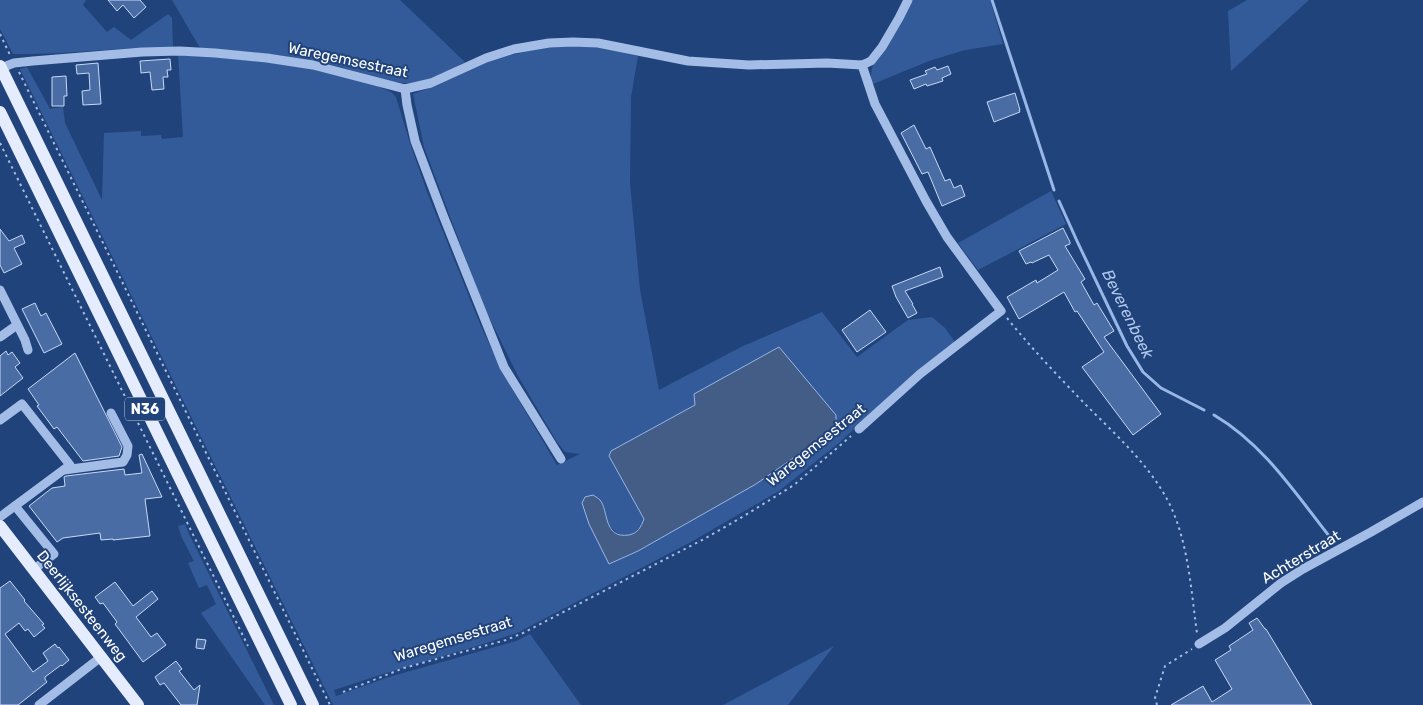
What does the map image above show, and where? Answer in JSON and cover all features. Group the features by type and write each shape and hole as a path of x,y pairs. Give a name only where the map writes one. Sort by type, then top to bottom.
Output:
{"main road":[{"name":"N36","path":"0,67 313,705"},
{"name":"N36","path":"0,112 292,705"},
{"name":"Deerlijksesteenweg","path":"0,526 138,705"}],"street":[{"path":"908,0 882,48 871,61 862,65 875,104 926,201 947,237 1000,311"},
{"name":"Waregemsestraat","path":"0,67 14,63 142,52 180,51 267,58 313,65 405,89 431,83 486,58 514,49 565,42 598,43 688,61 741,64 827,63 862,65"},
{"path":"405,89 415,141 504,367 560,459"},
{"path":"0,290 25,340 28,350"},
{"name":"Waregemsestraat","path":"859,429 920,374 1000,311"},
{"path":"0,337 17,324"},
{"path":"0,420 22,404 70,465 0,517"},
{"path":"64,470 123,462 127,455 128,446 111,413"},
{"name":"Achterstraat","path":"1199,644 1225,628 1280,583 1423,502"},
{"path":"15,506 54,554 33,570"},
{"path":"39,705 101,657"}],"path":[{"path":"0,34 14,63"},
{"path":"20,76 330,705"},
{"path":"0,143 250,651"},
{"path":"1000,311 1036,354 1126,445 1150,473 1170,507 1185,548 1199,644 1166,666 1155,698 1157,705"},
{"name":"Waregemsestraat","path":"343,692 404,668 506,640 523,633 739,519 794,485 859,429"}],"shaded area":[{"path":"0,0 86,0 83,5 107,32 114,27 131,40 168,14 172,18 173,47 13,54 0,29"},
{"path":"172,0 400,0 465,62 428,80 406,83 385,80 300,58 200,48"},
{"path":"911,0 990,0 1003,44 965,50 929,61 873,84 870,82 872,68 907,10"},
{"path":"1247,0 1309,0 1231,71 1228,11"},
{"path":"555,46 584,46 638,56 631,97 630,183 640,290 659,390 741,347 822,312 857,357 908,320 932,317 945,328 955,342 899,387 840,442 779,491 691,542 517,633 334,690 336,696 389,677 516,641 530,634 581,705 333,705 20,69 27,67 50,109 63,107 65,123 102,200 104,133 141,131 141,136 161,135 162,139 183,137 178,54 301,65 375,85 391,92 396,97 427,192 480,324 502,372 557,465 580,454 565,452 557,442 518,376 483,305 424,147 413,94 491,60","holes":["779,347 831,432 756,484 638,551 609,564 604,512 611,527 622,535 634,533 644,519 609,456 611,451 695,405 694,394"]},
{"path":"1051,191 1066,224 978,270 958,243"},
{"path":"779,347 836,415 836,424 831,432 756,484 638,551 609,564 589,524 582,503 585,497 593,495 600,500 608,523 615,533 629,535 635,533 644,519 609,456 611,451 695,405 694,394"},
{"path":"185,524 274,705 265,705 201,613 216,604 207,585 199,588 188,563 194,561 178,526"},
{"path":"834,646 788,705 723,705"}],"building":[{"path":"108,0 140,0 146,7 134,18 123,5 117,11"},
{"path":"170,59 171,70 167,70 168,77 163,77 164,89 152,90 150,72 141,73 140,61"},
{"path":"98,63 101,104 83,105 82,91 90,90 89,73 77,74 76,65"},
{"path":"948,66 951,74 942,78 943,81 927,86 926,84 914,89 910,80 927,74 925,71 935,67 937,70"},
{"path":"66,76 67,96 64,96 64,106 52,106 52,77"},
{"path":"1015,93 1020,112 994,122 987,102"},
{"path":"914,125 926,149 930,147 945,181 950,179 954,188 961,185 965,196 942,206 928,172 922,174 901,133"},
{"path":"1063,228 1070,242 1070,244 1065,246 1085,279 1081,282 1094,305 1097,303 1114,331 1104,337 1161,414 1133,435 1082,367 1104,352 1077,311 1075,312 1064,292 1019,319 1007,297 1036,280 1037,283 1058,270 1049,255 1026,264 1019,251"},
{"path":"0,229 9,241 22,235 25,243 14,248 22,264 4,273 0,265"},
{"path":"940,267 943,277 905,291 917,313 908,318 892,286"},
{"path":"35,303 41,316 46,313 62,344 44,353 22,309"},
{"path":"870,310 886,332 857,352 842,330"},
{"path":"6,351 8,355 12,352 20,363 15,367 23,378 0,396 0,356"},
{"path":"75,353 122,447 119,456 83,461 57,427 54,429 37,406 39,405 28,389"},
{"path":"142,454 162,497 145,499 150,536 101,540 100,533 63,538 57,542 29,506 52,488 65,486 64,477 66,476 124,469 125,475 142,473 139,455"},
{"path":"10,581 44,624 42,625 45,628 34,637 28,629 25,631 19,623 5,634 33,672 48,661 43,653 55,644 69,660 45,677 47,682 18,705 0,705 0,588"},
{"path":"115,582 133,606 152,591 158,599 136,617 151,637 157,633 166,645 143,662 115,624 117,622 103,603 100,604 95,597"},
{"path":"1257,618 1266,629 1312,705 1171,705 1203,686 1212,702 1232,689 1215,660 1231,650 1229,646 1253,630 1249,623"},
{"path":"197,639 206,640 204,649 196,648"},
{"path":"176,661 182,669 179,671 194,690 200,685 197,705 181,705 164,683 160,685 155,677"}],"waterway":[{"name":"Beverenbeek","path":"992,0 1054,190"},
{"name":"Beverenbeek","path":"1059,201 1127,346 1143,372 1161,388 1204,410"},
{"name":"Beverenbeek","path":"1214,415 1232,427 1265,456 1333,541"}]}
